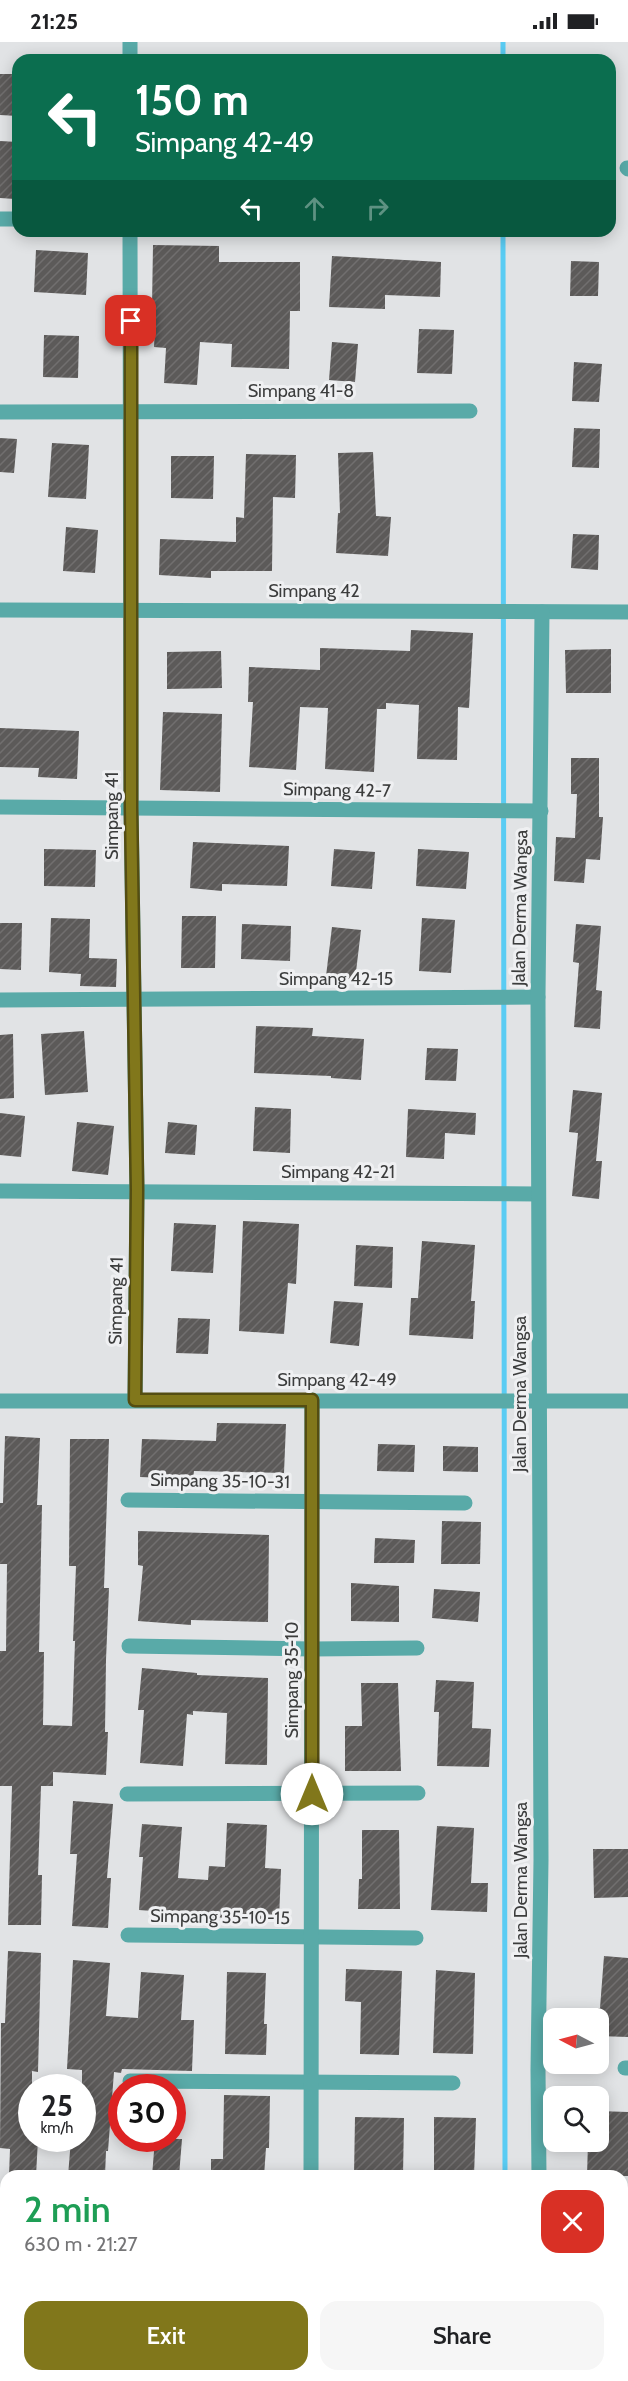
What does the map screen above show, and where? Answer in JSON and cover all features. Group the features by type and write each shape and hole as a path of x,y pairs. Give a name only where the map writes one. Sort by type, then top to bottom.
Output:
{"street":[{"name":"Simpang 41","path":"130,237 131,807 137,1190 135,1400"},
{"name":"Simpang 41-8","path":"0,412 470,411"},
{"name":"Simpang 42","path":"0,610 628,612"},
{"name":"Jalan Derma Wangsa","path":"539,2170 541,1860 538,997 542,811 542,612"},
{"name":"Simpang 42-7","path":"0,807 542,811"},
{"name":"Simpang 42-15","path":"0,1000 538,997"},
{"name":"Simpang 42-21","path":"0,1191 538,1194"},
{"name":"Simpang 35-10","path":"312,1400 312,2170"},
{"name":"Simpang 42-49","path":"0,1401 628,1401"},
{"name":"Simpang 35-10-31","path":"128,1500 465,1503"},
{"path":"129,1646 417,1648"},
{"path":"127,1794 418,1792"},
{"name":"Simpang 35-10-15","path":"128,1935 417,1938"},
{"path":"186,2082 453,2083"}],"building":[{"path":"0,74 12,74 12,116 0,115"},
{"path":"0,141 12,142 12,199 0,198"},
{"path":"153,245 219,246 219,262 300,262 300,311 290,311 289,369 231,367 232,344 200,342 197,385 164,383 166,348 154,347 156,306 152,306"},
{"path":"36,250 88,253 86,295 34,292"},
{"path":"332,256 441,262 440,297 385,295 385,309 329,307"},
{"path":"571,261 599,262 598,296 570,296"},
{"path":"419,329 454,330 452,374 417,373"},
{"path":"44,335 79,336 78,378 43,377"},
{"path":"332,342 358,344 355,382 329,380"},
{"path":"574,362 602,364 599,402 572,401"},
{"path":"574,428 600,429 599,468 572,467"},
{"path":"0,438 17,439 14,473 0,472"},
{"path":"52,443 89,445 86,499 48,497"},
{"path":"373,452 376,516 391,517 388,556 336,553 338,513 340,513 338,453"},
{"path":"246,454 296,455 295,498 273,497 272,571 211,571 211,578 159,575 160,539 236,542 236,517 244,518"},
{"path":"171,456 214,456 213,499 171,498"},
{"path":"66,527 98,530 95,573 63,571"},
{"path":"573,534 599,535 598,570 571,568"},
{"path":"411,630 473,633 469,708 458,707 457,760 417,759 419,705 386,703 386,709 377,709 374,772 325,769 328,708 300,707 296,770 249,767 253,702 248,702 249,667 320,670 320,648 410,651"},
{"path":"611,649 611,693 566,693 565,650"},
{"path":"221,651 222,688 167,689 167,652"},
{"path":"163,712 222,714 220,792 160,790"},
{"path":"0,728 79,731 77,779 38,777 39,768 0,767"},
{"path":"571,758 599,758 599,817 603,817 600,860 586,859 584,883 554,881 556,837 575,838 577,794 571,794"},
{"path":"193,842 289,846 287,886 222,884 222,891 190,888"},
{"path":"44,849 96,850 95,887 44,886"},
{"path":"334,849 375,852 372,889 331,886"},
{"path":"418,849 469,852 466,889 416,886"},
{"path":"182,916 216,916 215,968 181,968"},
{"path":"51,918 90,919 89,958 117,959 116,987 80,986 81,974 49,972"},
{"path":"422,918 455,920 451,973 419,971"},
{"path":"0,923 22,923 21,970 0,969"},
{"path":"242,924 291,926 290,961 241,959"},
{"path":"576,924 601,926 596,990 602,991 600,1029 574,1027 579,963 573,962"},
{"path":"332,927 361,930 355,980 326,976"},
{"path":"256,1026 313,1028 312,1036 364,1039 361,1080 331,1078 331,1076 254,1073"},
{"path":"84,1031 88,1092 45,1095 41,1034"},
{"path":"13,1034 14,1098 0,1099 0,1035"},
{"path":"427,1048 458,1049 456,1081 425,1080"},
{"path":"573,1090 602,1093 596,1161 602,1161 599,1199 572,1196 578,1133 569,1132"},
{"path":"255,1107 291,1109 290,1153 253,1151"},
{"path":"408,1109 476,1113 475,1135 445,1133 444,1159 406,1157"},
{"path":"0,1113 25,1116 21,1157 0,1155"},
{"path":"77,1122 114,1126 108,1175 72,1171"},
{"path":"168,1122 197,1125 195,1155 165,1153"},
{"path":"243,1221 299,1224 296,1284 288,1283 284,1334 239,1331"},
{"path":"174,1223 216,1225 213,1273 171,1271"},
{"path":"422,1241 475,1245 471,1301 475,1301 473,1339 409,1335 411,1298 418,1298"},
{"path":"356,1245 393,1247 392,1288 354,1286"},
{"path":"334,1301 363,1303 359,1346 330,1343"},
{"path":"178,1318 210,1319 208,1354 176,1353"},
{"path":"217,1423 286,1424 284,1473 194,1471 193,1479 140,1477 142,1439 216,1441"},
{"path":"5,1436 40,1438 37,1505 42,1505 39,1652 44,1652 43,1725 72,1726 76,1566 69,1566 70,1439 109,1439 104,1588 109,1588 106,1660 105,1732 108,1732 106,1775 53,1772 53,1786 41,1786 38,1875 42,1875 41,1925 8,1925 12,1786 0,1786 0,1651 6,1651 7,1564 0,1564 0,1503 3,1503"},
{"path":"378,1444 415,1445 414,1472 377,1471"},
{"path":"443,1446 478,1447 478,1472 443,1471"},
{"path":"442,1521 481,1522 480,1564 441,1564"},
{"path":"138,1531 269,1535 268,1622 191,1620 191,1625 138,1621 143,1566 138,1565"},
{"path":"375,1538 415,1540 414,1563 374,1563"},
{"path":"351,1583 399,1586 399,1622 351,1621"},
{"path":"434,1589 480,1592 478,1622 432,1618"},
{"path":"142,1668 197,1673 197,1675 268,1678 267,1765 225,1764 227,1713 193,1711 193,1715 187,1714 183,1766 140,1763 144,1710 138,1710"},
{"path":"436,1680 474,1682 472,1728 491,1729 489,1767 437,1766 439,1712 434,1712"},
{"path":"361,1683 398,1683 401,1771 345,1771 345,1726 362,1726"},
{"path":"73,1801 113,1804 107,1878 111,1878 108,1928 72,1926 77,1854 70,1854"},
{"path":"227,1823 267,1825 265,1868 281,1869 279,1920 207,1917 207,1915 139,1910 143,1857 139,1857 142,1824 182,1827 178,1878 208,1880 209,1866 225,1867"},
{"path":"437,1826 474,1828 471,1883 488,1883 487,1912 431,1910"},
{"path":"362,1830 399,1830 400,1909 358,1909 359,1879 362,1879"},
{"path":"593,1849 628,1849 628,1897 594,1898"},
{"path":"8,1951 41,1953 38,2072 18,2074 18,2152 37,2152 36,2170 9,2170 10,2149 0,2148 1,2023 5,2023"},
{"path":"604,1956 628,1958 628,2037 609,2036 609,2008 600,2008"},
{"path":"73,1960 110,1963 106,2016 138,2018 141,1972 184,1975 181,2020 194,2020 192,2071 122,2069 121,2073 108,2074 108,2151 106,2151 105,2170 68,2170 70,2152 96,2152 96,2074 82,2074 82,2070 67,2069"},
{"path":"346,1969 402,1971 399,2055 360,2054 361,2002 345,2001"},
{"path":"436,1970 475,1973 473,2054 433,2053"},
{"path":"227,1972 266,1973 264,2024 267,2024 266,2055 225,2054"},
{"path":"224,2095 270,2096 269,2148 266,2148 264,2170 211,2170 211,2159 223,2159"},
{"path":"609,2111 628,2112 628,2170 587,2170 588,2152 609,2152"},
{"path":"355,2117 404,2118 403,2170 354,2170"},
{"path":"434,2117 476,2118 474,2170 434,2170"},
{"path":"154,2152 181,2152 179,2170 152,2170"}],"waterway":[{"path":"503,42 503,54"},
{"path":"503,237 505,2170"}],"route":[{"path":"131,321 131,807 137,1190 135,1400 312,1400 312,1794"}]}
